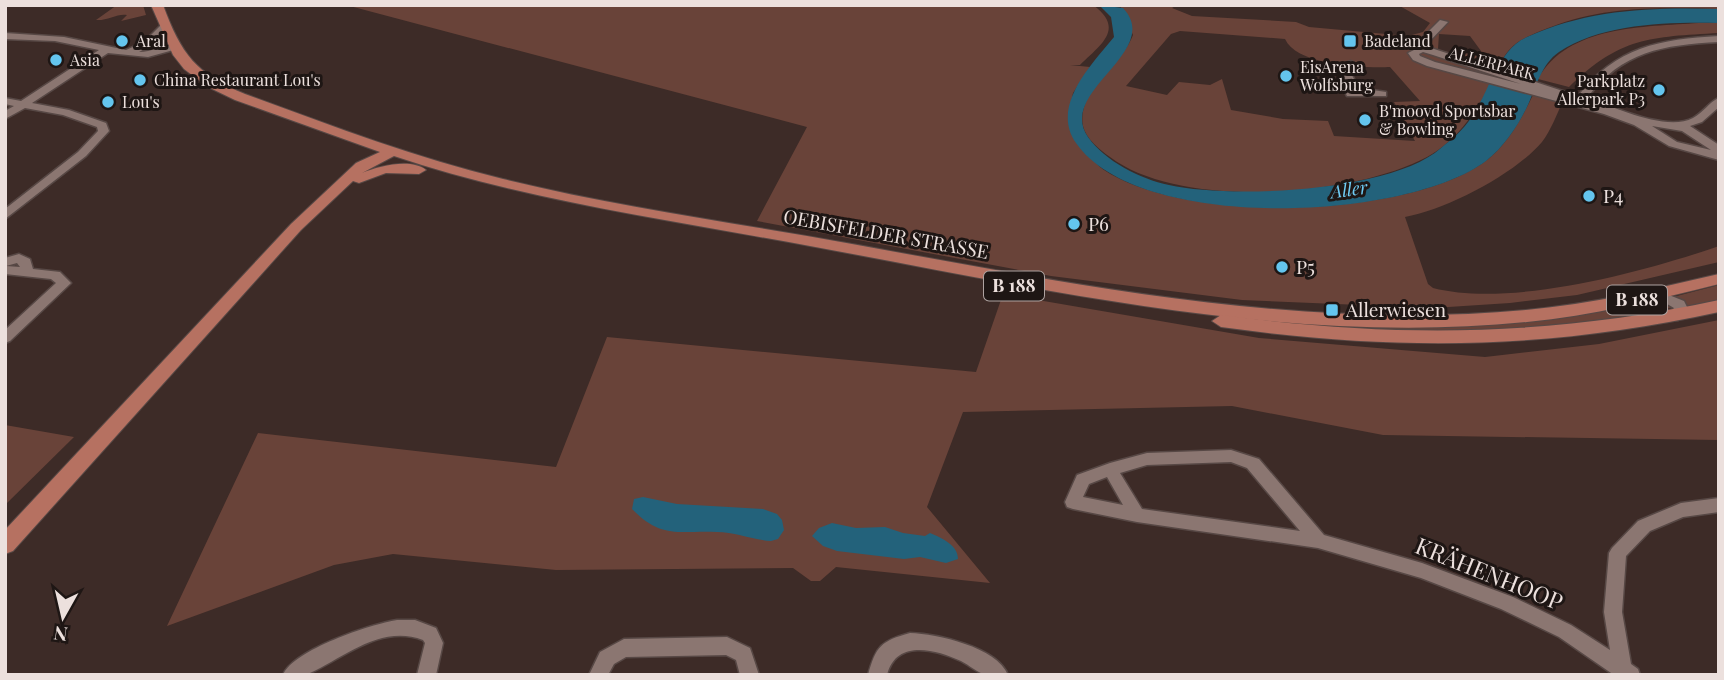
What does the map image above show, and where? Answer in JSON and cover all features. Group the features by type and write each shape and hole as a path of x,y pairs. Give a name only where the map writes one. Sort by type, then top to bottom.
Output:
{"main road":[{"name":"B 188","path":"157,5 174,47 190,67 226,91 356,146 390,155 419,170"},
{"path":"271,109 390,155"},
{"path":"356,146 361,153 361,166"},
{"path":"5,545 257,267 361,166 390,155"},
{"path":"329,197 390,155"},
{"name":"OEBISFELDER STRASSE","path":"390,155 498,183 739,229 1009,278 1255,314 1446,320 1572,310 1659,295 1719,279"},
{"path":"352,182 384,169 419,170"},
{"name":"OEBISFELDER STRASSE","path":"419,170 481,187 568,205 1258,327 1365,337 1474,340 1571,333 1673,317 1719,306"}],"street":[{"name":"ALLERPARK","path":"1443,22 1423,43 1423,49 1476,70 1580,100 1656,127 1680,126 1698,120 1719,101"},
{"path":"130,52 147,44 164,25"},
{"path":"5,36 61,39 111,52 144,55 174,47"},
{"path":"1580,100 1596,77 1626,55 1673,43 1719,39"},
{"path":"5,116 24,102 111,52 174,47"},
{"path":"1351,64 1342,66 1352,88 1382,93"},
{"path":"5,101 24,102 102,125 104,131 82,154 7,211"},
{"path":"1698,120 1695,127 1698,141"},
{"name":"ALLERPARK","path":"1680,126 1719,157"},
{"name":"ALLERPARK","path":"1656,127 1659,137 1672,144 1698,141 1719,150"},
{"path":"5,261 19,258 28,272"},
{"path":"5,270 55,275 64,282 5,338"},
{"path":"1659,295 1679,304 1681,309 1673,317"},
{"name":"KRÄHENHOOP","path":"1318,541 1254,463 1231,456 1147,459 1110,468 1083,480 1073,502 1137,515 1318,541 1422,570 1507,603 1566,631 1627,671"},
{"path":"1110,468 1137,515"},
{"path":"1627,671 1614,612 1618,553 1644,526 1681,510 1719,505"},
{"path":"292,675 329,649 348,641 378,632 419,629 430,634 434,643 426,675"},
{"path":"877,675 884,652 900,643 912,642 962,651 999,675"},
{"path":"598,675 607,658 624,648 727,646 744,654 750,675"}],"shaded area":[{"path":"117,5 143,5 146,15 121,21 127,15 96,20"},
{"path":"346,5 1093,5 1103,14 1109,29 1102,44 1080,65 1070,65 1090,67 1073,93 1068,118 1098,165 1141,187 1187,199 1239,206 1350,204 1402,195 1447,181 1491,157 1506,141 1533,95 1562,103 1542,142 1530,154 1479,189 1440,207 1405,217 1428,284 1433,288 1464,293 1500,294 1538,290 1616,276 1719,246 1719,262 1577,295 1510,303 1433,308 1242,300 1051,276 757,221 807,127"},
{"path":"1120,5 1177,5 1172,8 1192,16 1296,22 1309,27 1408,36 1423,32 1430,23 1398,5 1719,5 1719,9 1655,8 1592,15 1537,33 1521,40 1509,50 1471,117 1447,144 1427,157 1395,171 1356,181 1312,189 1267,192 1221,191 1179,185 1141,174 1110,157 1090,140 1083,126 1086,101 1120,57 1133,35","holes":["1180,31 1285,39 1292,48 1317,60 1349,66 1390,67 1420,101 1394,102 1415,141 1334,136 1328,121 1283,119 1231,110 1222,79 1210,85 1179,82 1167,95 1126,86 1171,34","1439,34 1470,36 1481,51 1461,53 1438,49"]},
{"path":"1719,23 1719,33 1674,36 1637,43 1604,58 1569,87 1538,79 1551,61 1568,48 1588,39 1632,28"},
{"path":"1719,285 1719,300 1686,308 1673,297"},
{"path":"1003,294 1259,338 1485,357 1599,344 1719,320 1719,440 1383,435 1232,406 963,412 927,507 990,583 836,567 820,581 811,581 793,568 556,570 393,554 334,565 167,626 258,433 556,467 607,337 976,372"},
{"path":"1665,299 1673,307 1630,320 1461,335 1257,322 1114,300 1256,318 1569,316"},
{"path":"5,425 74,437 5,505"}],"water":[{"name":"Aller","path":"1099,5 1123,8 1132,24 1130,40 1122,56 1086,104 1082,120 1088,137 1113,161 1146,178 1169,185 1231,191 1269,191 1350,183 1418,163 1441,148 1468,122 1508,52 1527,37 1550,28 1597,15 1670,9 1719,9 1719,23 1636,26 1576,42 1553,57 1543,70 1515,129 1504,143 1486,161 1448,181 1397,196 1337,205 1274,208 1212,204 1155,192 1108,172 1076,143 1069,129 1071,100 1085,73 1114,37 1111,17"},
{"path":"643,497 677,504 763,509 777,514 782,520 784,530 778,539 771,541 724,532 662,529 643,519 632,509 634,499"},
{"path":"832,523 856,528 885,527 925,536 930,533 952,546 958,559 946,563 920,557 904,559 837,551 823,546 812,536 819,528"}],"place":[{"name":"Aral","path":"122,41"},
{"name":"Badeland","path":"1350,41"},
{"name":"Asia","path":"56,60"},
{"name":"EisArena Wolfsburg","path":"1286,76"},
{"name":"China Restaurant Lou's","path":"140,80"},
{"name":"Parkplatz Allerpark P3","path":"1659,90"},
{"name":"Lou's","path":"108,102"},
{"name":"B'moovd Sportsbar & Bowling","path":"1365,120"},
{"name":"P4","path":"1589,196"},
{"name":"P6","path":"1074,224"},
{"name":"P5","path":"1282,267"},
{"name":"Allerwiesen","path":"1332,310"}]}
